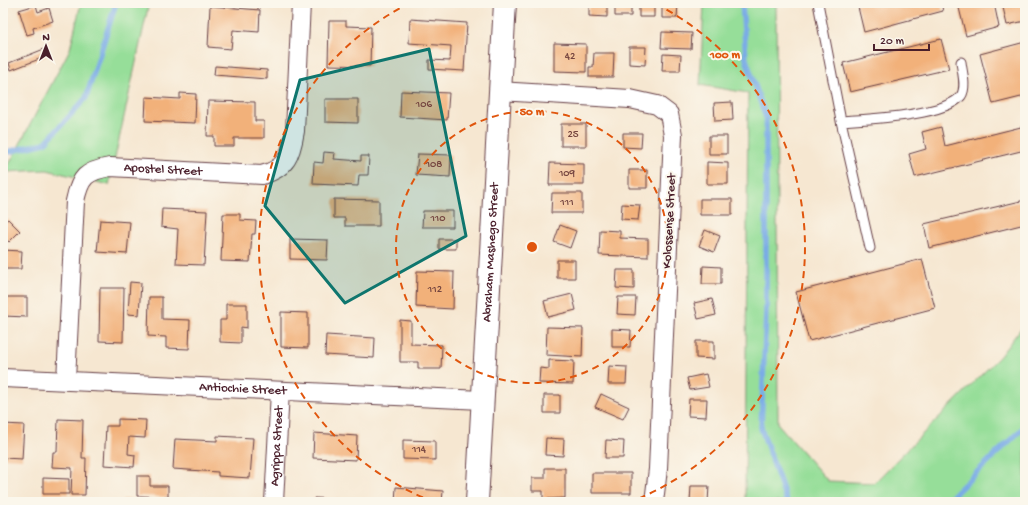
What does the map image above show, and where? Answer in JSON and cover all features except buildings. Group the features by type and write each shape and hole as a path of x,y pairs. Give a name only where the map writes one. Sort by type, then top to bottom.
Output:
{"main road":[{"name":"Abraham Mashego Street","path":"477,502 505,3"}],"street":[{"name":"Apostel Street","path":"66,380 75,200 79,185 86,176 99,169 110,167 262,175 280,168 286,162 295,131 301,3"},
{"name":"Kolossense Street","path":"500,91 630,99 657,105 669,114 674,135 658,469 654,502"},
{"name":"Antiochie Street","path":"3,378 482,400"},
{"name":"Agrippa Street","path":"274,502 280,391"}],"lane":[{"path":"818,3 841,121 870,248"},
{"path":"841,121 897,116 938,108 953,102 961,95 964,85 961,62"}],"highlighted area":[{"path":"429,49 466,236 345,303 265,206 300,80"}],"green space":[{"path":"81,3 149,3 109,185 47,170 5,172 70,49"},
{"path":"704,3 776,3 778,424 828,481 874,483 1000,356 1025,323 1025,502 745,502 748,93 700,85"}],"waterway":[{"path":"3,153 45,143 86,98 116,3"},
{"path":"742,3 746,59 766,118 766,312 761,428 787,502"},
{"path":"946,502 1025,426"}]}
